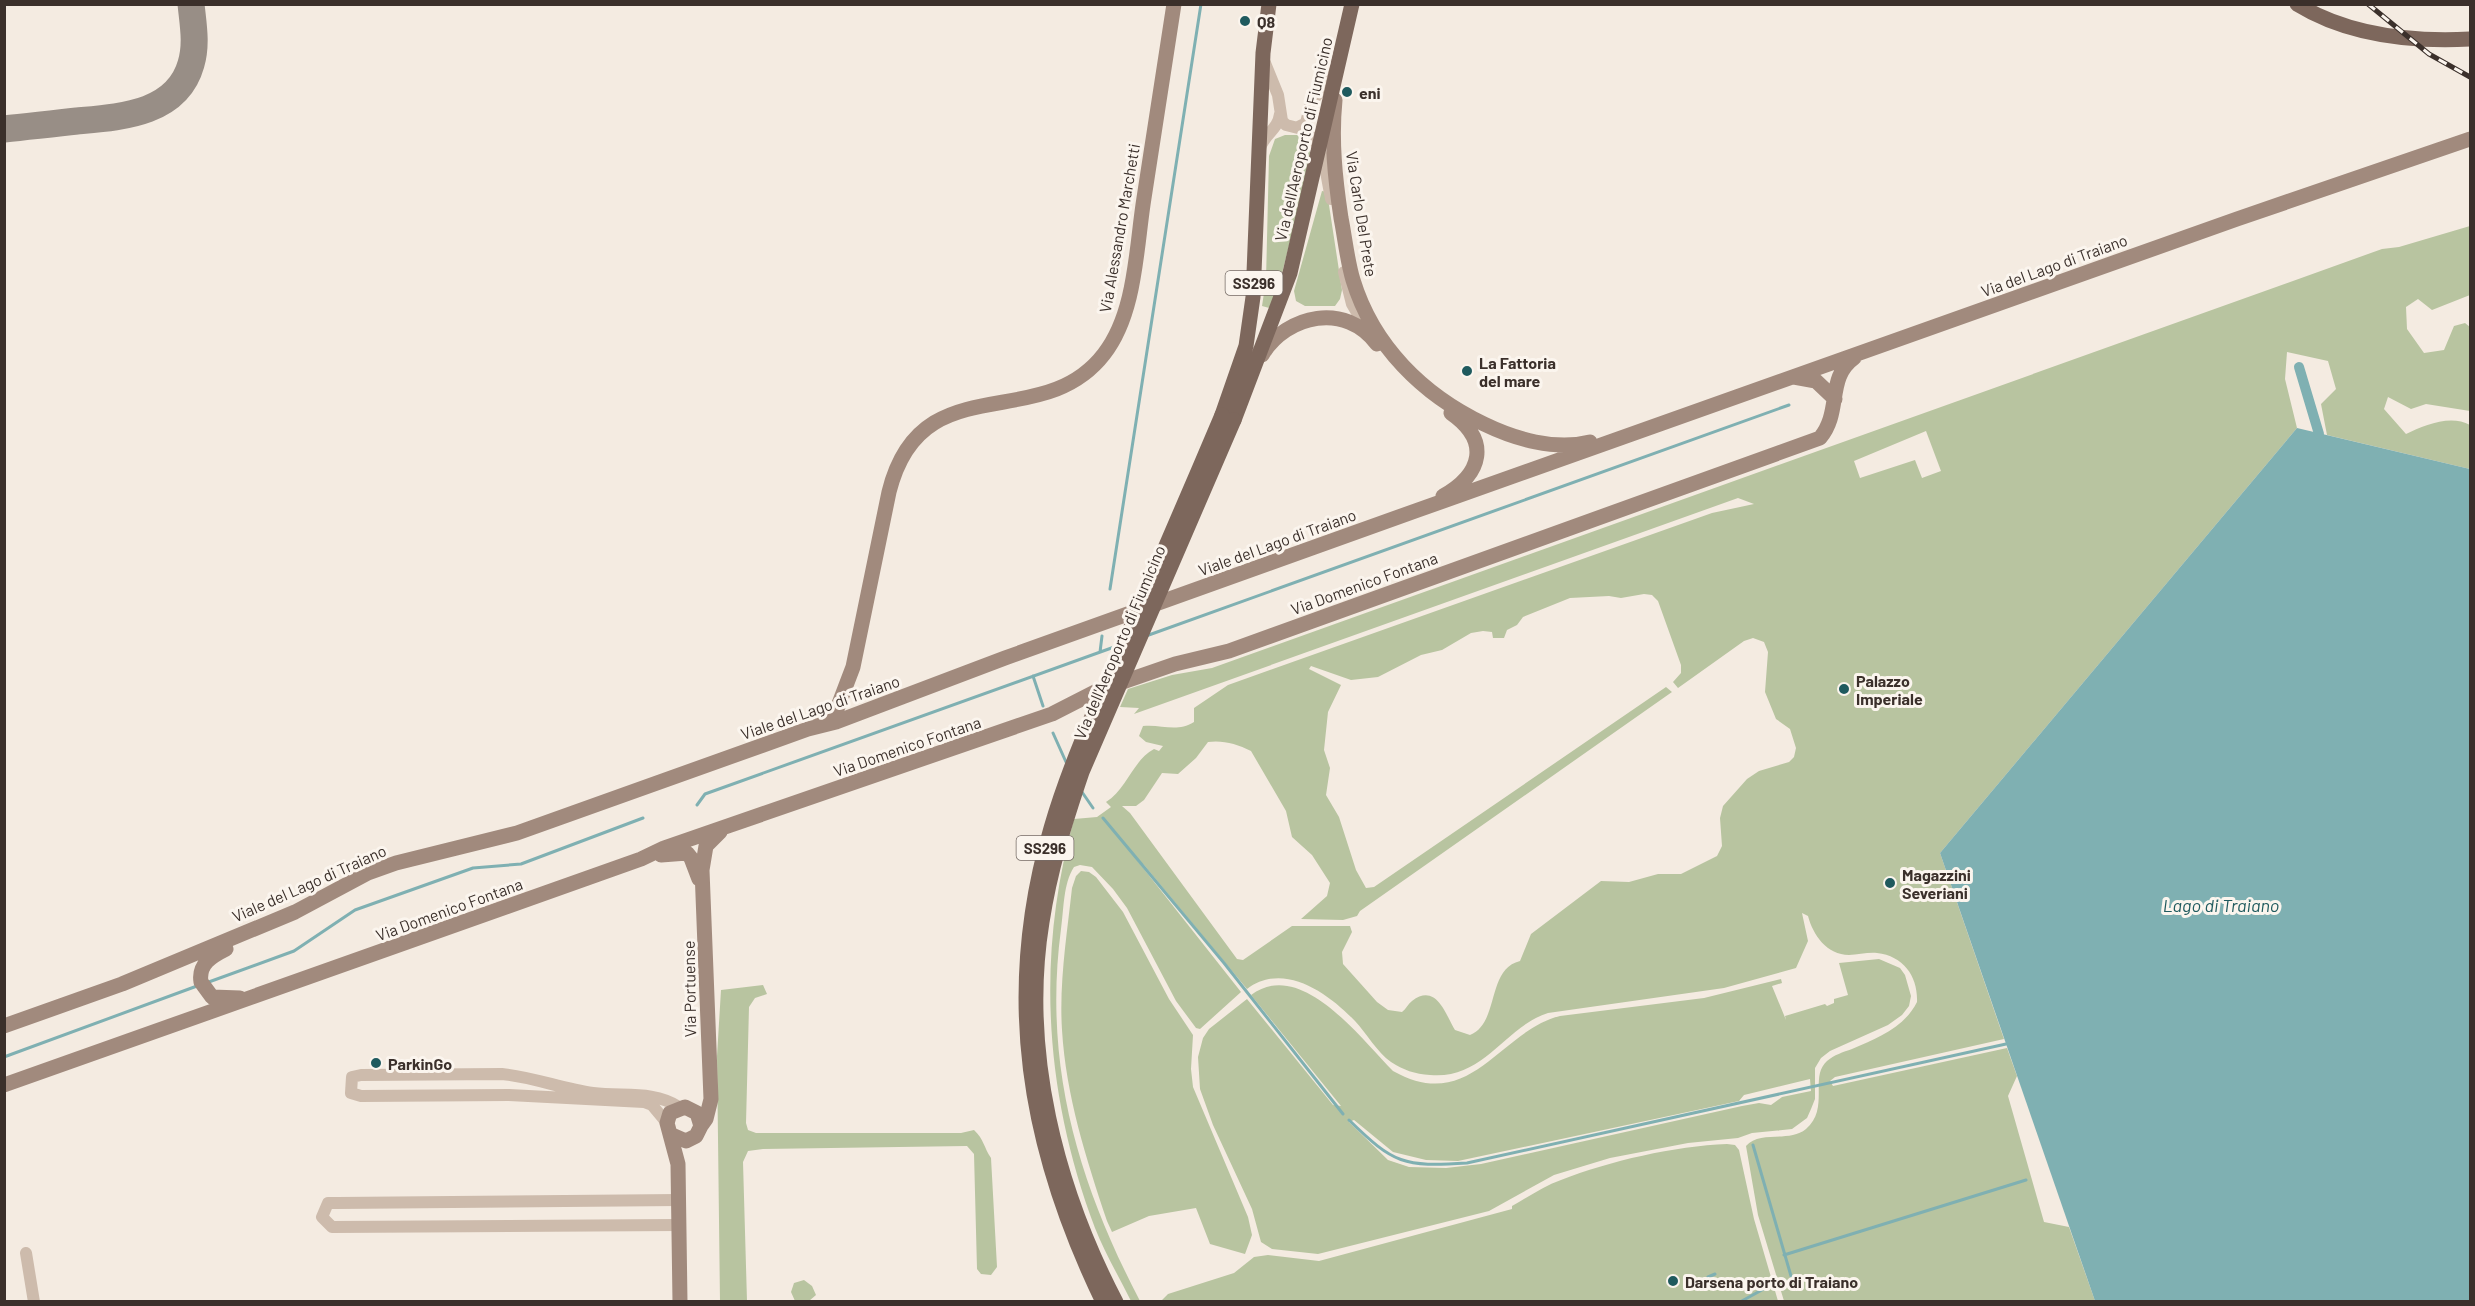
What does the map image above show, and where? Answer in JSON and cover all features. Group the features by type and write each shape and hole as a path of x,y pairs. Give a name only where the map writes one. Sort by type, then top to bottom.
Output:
{"main road":[{"name":"Via dell'Aeroporto di Fiumicino","path":"1116,1302 1076,1215 1049,1119 1041,1078 1037,1020 1041,924 1062,828 1082,772 1228,418 1251,322 1263,53 1269,4"},
{"name":"Via dell'Aeroporto di Fiumicino","path":"1103,1302 1062,1209 1029,1077 1026,1027 1029,934 1037,878 1071,768 1228,418 1257,366 1290,273 1352,4"},
{"path":"2297,4 2322,19 2352,29 2391,36 2470,39"}],"street":[{"name":"Via Alessandro Marchetti","path":"808,729 835,712 848,686 860,644 891,483 902,456 913,440 935,421 953,413 1040,395 1068,384 1092,368 1116,336 1130,287 1174,4"},
{"path":"2314,4 2355,26 2391,36"},
{"path":"1259,149 1262,142 1277,127 1280,114 1278,95 1263,53"},
{"path":"1298,127 1306,123 1311,103 1333,75 1341,56"},
{"name":"Via Carlo Del Prete","path":"1341,56 1333,117 1334,173 1347,254 1360,301 1387,346 1419,382 1463,413 1504,433 1541,443 1567,445 1631,434"},
{"path":"1280,114 1286,125 1298,127 1312,136 1319,153"},
{"name":"Via del Lago di Traiano","path":"1651,428 2470,139"},
{"name":"Via Carlo Del Prete","path":"1319,153 1328,177 1350,296 1374,340 1415,388 1460,420 1478,446 1479,455"},
{"path":"1257,366 1268,344 1281,332 1312,318 1329,318 1351,323 1374,340"},
{"path":"1835,399 1840,372 1858,354"},
{"path":"1794,377 1816,381 1835,399"},
{"name":"Via Domenico Fontana","path":"4,1085 641,860 664,848 1052,714 1097,691 1175,664 1229,651 1820,438 1833,418 1835,399"},
{"name":"Viale del Lago di Traiano","path":"4,1026 122,984 295,912 361,877 396,863 516,833 808,729 857,715 1005,658 1651,428"},
{"path":"1418,510 1464,481 1474,468 1489,439 1504,433"},
{"name":"Via Portuense","path":"701,1126 709,1111 702,870 706,846 724,829"},
{"name":"Via Portuense","path":"641,860 687,853 694,865 704,894"},
{"path":"283,987 234,999 212,997 202,982 204,965 213,956 295,912"},
{"path":"678,1164 686,1141 696,1136 701,1126 697,1113 662,1098 593,1093 525,1076 502,1074 361,1075 352,1077 351,1093 361,1096 517,1095 644,1102 652,1105 668,1128 678,1164 680,1302"},
{"path":"668,1128 670,1113 699,1101 709,1084"},
{"path":"668,1128 686,1141"},
{"path":"679,1225 332,1227 322,1217 328,1203 680,1200"},
{"path":"26,1253 34,1302"}],"green space":[{"path":"1285,135 1298,135 1309,145 1311,158 1273,309 1262,306 1266,280 1269,156 1275,139"},
{"path":"1322,191 1327,192 1342,290 1335,306 1305,306 1296,301 1294,291"},
{"path":"2470,226 2470,295 2432,310 2418,299 2406,307 2407,329 2424,353 2444,350 2454,326 2465,323 2470,327 2470,411 2426,404 2411,409 2388,397 2384,409 2406,434 2438,422 2455,420 2470,425 2470,469 2327,435 2321,404 2336,389 2328,361 2287,352 2285,379 2297,428 1940,853 2004,1039 1835,1077 1830,1081 1833,1086 2007,1048 2017,1076 2008,1096 2044,1222 2069,1227 2095,1301 1784,1301 1758,1215 1746,1146 1759,1139 1791,1135 1806,1129 1817,1112 1820,1075 1827,1061 1889,1031 1905,1019 1917,1002 1912,976 1902,963 1895,958 1877,953 1849,955 1834,952 1817,937 1808,916 1802,913 1808,941 1796,968 1724,988 1548,1013 1519,1029 1493,1051 1465,1069 1449,1074 1430,1075 1409,1071 1391,1062 1344,1010 1319,991 1305,984 1290,979 1276,978 1261,981 1247,989 1144,865 1136,859 1241,992 1200,1029 1196,1028 1176,1001 1127,908 1113,889 1092,867 1080,865 1074,867 1064,897 1057,979 1057,1028 1062,1075 1070,1121 1083,1167 1099,1212 1140,1301 1131,1301 1095,1228 1078,1177 1065,1126 1056,1075 1051,1024 1050,973 1054,921 1062,870 1074,819 1097,817 1111,807 1106,802 1119,790 1141,760 1154,749 1159,751 1163,746 1146,742 1139,736 1143,726 1175,728 1187,725 1194,722 1194,708 1228,685 1712,513 1754,504 1738,498 1134,714 1139,708 1120,707 1128,689 1172,675 1212,668 2382,249 2399,247","holes":["1926,431 1941,471 1922,478 1915,460 1860,478 1854,461","1652,595 1658,601 1681,665 1681,673 1673,682 1678,688 1744,641 1753,638 1764,642 1768,652 1765,692 1776,719 1790,729 1796,748 1794,757 1789,762 1759,771 1747,779 1723,806 1720,818 1722,846 1717,856 1681,874 1658,874 1629,882 1601,881 1531,934 1520,961 1509,966 1502,974 1486,1020 1470,1035 1455,1030 1440,1003 1434,998 1421,996 1412,1001 1402,1012 1388,1010 1377,1002 1343,964 1342,952 1352,932 1350,926 1292,926 1243,960 1237,959 1130,813 1122,806 1136,806 1144,800 1162,773 1178,774 1196,758 1208,742 1225,742 1251,751 1286,811 1292,837 1312,855 1330,883 1327,896 1301,919 1343,920 1357,916 1360,911 1672,692 1666,687 1374,887 1366,888 1356,870 1339,817 1326,795 1330,768 1324,750 1328,712 1341,685 1309,669 1311,666 1351,680 1378,677 1421,655 1442,650 1471,633 1492,632 1493,638 1504,638 1507,630 1517,625 1523,617 1570,598 1609,596 1621,598"]},
{"path":"1081,871 1089,872 1096,877 1123,912 1169,999 1193,1035 1191,1069 1193,1087 1248,1217 1252,1235 1245,1254 1210,1244 1196,1208 1149,1216 1112,1232 1107,1221 1072,1103 1062,1030 1063,977 1072,888 1076,876"},
{"path":"1879,959 1900,968 1905,975 1911,996 1909,1006 1902,1015 1888,1025 1830,1051 1821,1058 1815,1068 1815,1099 1811,1109 1807,1118 1792,1129 1688,1143 1610,1158 1554,1175 1489,1211 1318,1254 1272,1249 1261,1242 1252,1209 1213,1125 1200,1089 1198,1057 1203,1038 1209,1029 1247,999 1333,1105 1341,1106 1251,995 1270,986 1290,986 1309,994 1329,1007 1393,1071 1420,1082 1443,1083 1464,1077 1483,1066 1539,1024 1560,1016 1704,998 1781,979 1782,983 1772,986 1786,1020 1785,1016 1825,1004 1827,1006 1834,1003 1834,999 1848,995 1839,963","holes":["1810,1079 1811,1091 1782,1097 1771,1105 1759,1103 1742,1106 1481,1164 1446,1168 1409,1167 1388,1160 1349,1122 1354,1120 1393,1152 1426,1160 1458,1161 1739,1101 1744,1095"]},
{"path":"763,985 767,994 755,998 749,1007 746,1123 748,1130 756,1133 961,1133 974,1130 991,1158 997,1267 991,1275 981,1274 977,1269 974,1154 967,1146 763,1149 748,1151 743,1162 747,1301 720,1302 717,1056 721,990"},
{"path":"1735,1145 1739,1150 1754,1219 1778,1301 1161,1301 1168,1294 1234,1273 1254,1257 1268,1255 1319,1261 1512,1209 1512,1206 1548,1185 1600,1167 1664,1151"},
{"path":"804,1280 812,1286 816,1295 809,1301 795,1301 791,1292 794,1283"}],"water":[{"name":"Lago di Traiano","path":"2297,428 2470,469 2470,1301 2095,1301 1940,853"}],"waterway":[{"path":"1110,589 1201,4"},
{"path":"2299,367 2319,434"},
{"path":"1146,636 1789,405"},
{"path":"1100,652 1102,636"},
{"path":"697,805 705,794 1117,646"},
{"path":"1033,676 1043,706"},
{"path":"1053,733 1066,762"},
{"path":"1082,792 1093,808"},
{"path":"206,983 294,951 355,910 473,868 521,864 643,818"},
{"path":"1103,818 1224,963 1343,1114"},
{"path":"4,1057 197,986"},
{"path":"1349,1120 1377,1146 1401,1159 1428,1164 1467,1163 2006,1044"},
{"path":"1753,1145 1791,1276"},
{"path":"1784,1255 2026,1180"},
{"path":"1708,1277 1715,1274"},
{"path":"1740,1302 1771,1285"}],"taxiway":[{"path":"4,129 111,117 145,110 160,103 184,81 191,64 194,42 191,4"}],"railway":[{"path":"2368,4 2429,54 2470,77"}],"place":[{"name":"Q8","path":"1245,21"},
{"name":"eni","path":"1347,92"},
{"name":"La Fattoria del mare","path":"1467,371"},
{"name":"Palazzo Imperiale","path":"1844,689"},
{"name":"Magazzini Severiani","path":"1890,883"},
{"name":"ParkinGo","path":"376,1063"},
{"name":"Darsena porto di Traiano","path":"1673,1281"}]}
